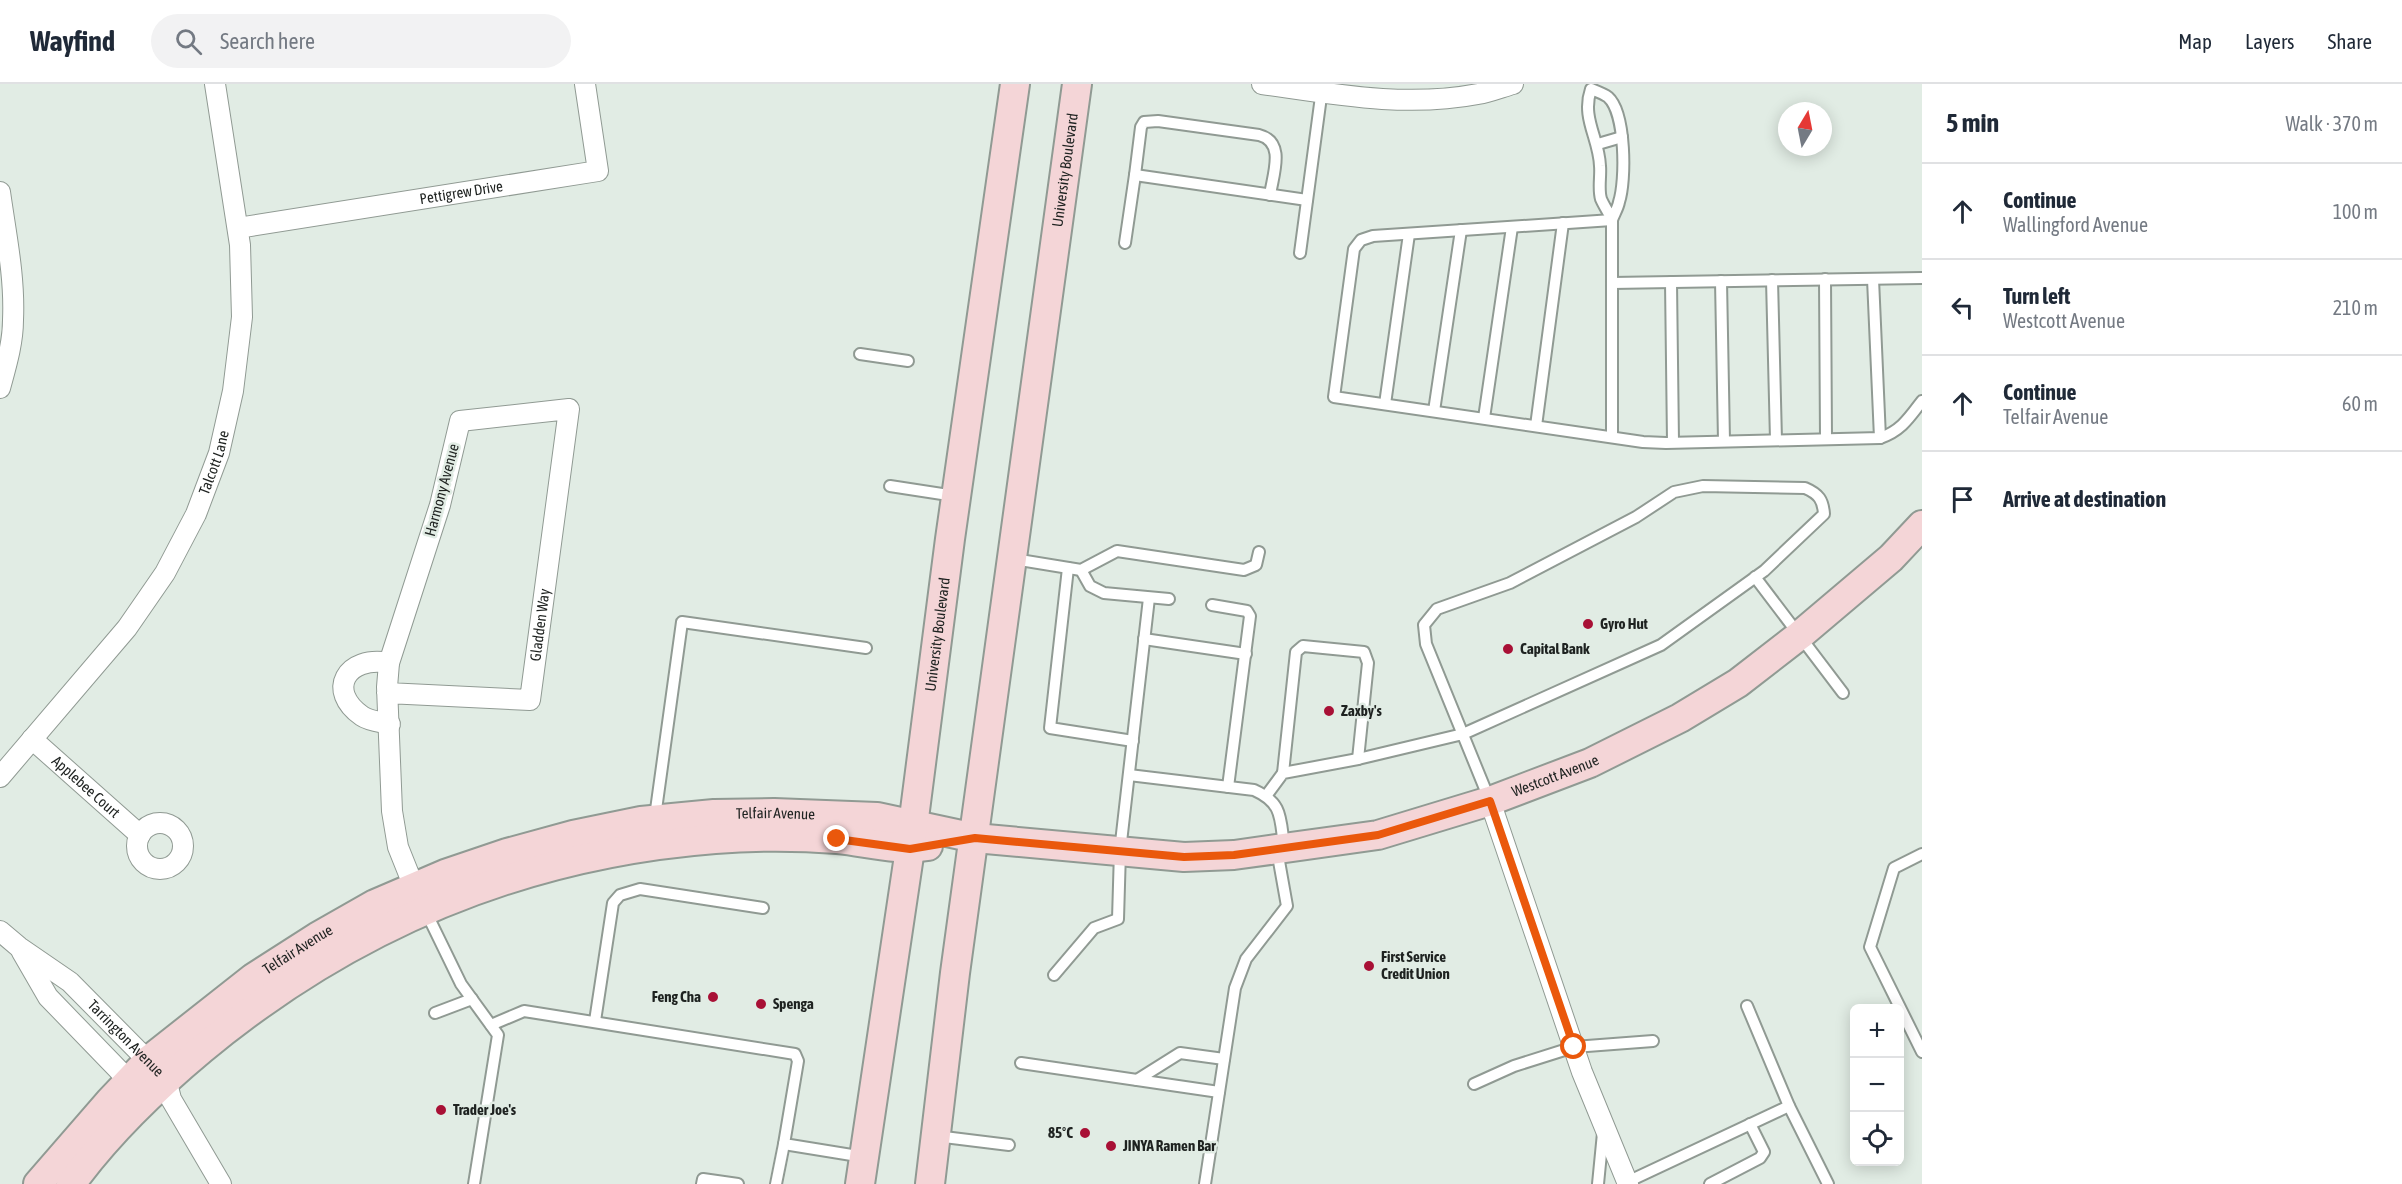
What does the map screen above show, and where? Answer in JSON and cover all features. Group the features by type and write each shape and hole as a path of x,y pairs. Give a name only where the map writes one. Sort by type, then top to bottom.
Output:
{"street":[{"name":"Talcott Lane","path":"0,777 127,628 165,573 196,514 219,453 233,391 242,317 238,228 215,84"},
{"name":"Pettigrew Drive","path":"238,228 598,171 585,84"},
{"name":"University Boulevard","path":"862,1176 1015,84"},
{"name":"University Boulevard","path":"930,1184 955,974 1077,84"},
{"path":"1262,84 1322,88 1385,100 1438,99 1478,94 1513,84"},
{"path":"0,192 6,277 13,322 7,365 0,388"},
{"name":"Harmony Avenue","path":"419,899 398,847 392,811 387,693 389,663 440,505 460,421 569,409"},
{"name":"Gladden Way","path":"387,693 530,700 569,409"},
{"name":"Westcott Avenue","path":"975,838 1184,857 1234,855 1378,835 1490,801 1590,763 1680,718 1738,683 1800,635 1891,558 1922,525"},
{"path":"389,663 373,660 358,663 350,670 344,690 347,701 364,718 390,724"},
{"name":"Applebee Court","path":"32,739 140,835"},
{"path":"1490,801 1574,1047 1604,1130 1627,1183"},
{"name":"Telfair Avenue","path":"38,1184 147,1079 327,959 387,926 445,874 573,835 655,820 714,814 774,813 877,817 911,837"},
{"name":"Telfair Avenue","path":"419,899 513,877 573,859 716,839 975,838"},
{"name":"Tarrington Avenue","path":"0,931 70,982 147,1079"},
{"name":"Tarrington Avenue","path":"19,947 48,997 171,1099 221,1184"},
{"name":"Telfair Avenue","path":"71,1184 126,1118 147,1079"}],"lane":[{"path":"1612,220 1600,198 1598,144 1588,116 1587,102 1590,86 1609,98 1618,115 1622,137 1622,187 1620,202 1612,220 1612,437"},
{"path":"1300,253 1322,88"},
{"path":"1125,243 1140,134 1144,122 1150,120 1266,137 1275,145 1276,151 1270,195"},
{"path":"1598,144 1622,137"},
{"path":"1134,175 1307,200"},
{"path":"1612,220 1373,236 1361,240 1354,249 1334,397 1643,442 1880,438 1904,426 1922,401"},
{"path":"1536,426 1563,223"},
{"path":"1484,418 1512,227"},
{"path":"1434,411 1461,230"},
{"path":"1385,404 1409,234"},
{"path":"1612,283 1922,278"},
{"path":"1824,279 1826,439"},
{"path":"1873,279 1880,438"},
{"path":"1772,280 1776,440"},
{"path":"1721,281 1724,441"},
{"path":"1671,282 1673,442"},
{"path":"860,354 908,362"},
{"path":"890,486 957,496"},
{"path":"1283,774 1359,759 1463,734 1661,645 1755,577 1824,514 1823,504 1818,494 1805,488 1703,486 1674,492 1636,517 1510,583 1437,609 1424,625 1426,644 1463,734 1490,801"},
{"path":"1011,559 1081,570 1117,551 1244,570 1256,565 1259,552"},
{"path":"1068,568 1050,728 1132,741"},
{"path":"1081,570 1090,586 1104,593 1169,600"},
{"path":"1755,577 1843,693"},
{"path":"1054,975 1094,928 1118,919 1120,851 1149,598"},
{"path":"1212,605 1247,611 1250,616 1228,787"},
{"path":"655,820 682,622 866,648"},
{"path":"1144,639 1246,654"},
{"path":"1266,796 1283,774 1296,652 1303,646 1364,652 1368,663 1359,759"},
{"path":"1129,775 1254,790 1266,796 1277,808 1287,906 1246,959 1235,988 1205,1184"},
{"path":"1922,854 1894,867 1870,947 1922,1052"},
{"path":"595,1021 613,903 620,895 640,889 763,908"},
{"path":"419,899 461,984 498,1035 474,1184"},
{"path":"435,1013 472,999"},
{"path":"1747,1006 1789,1106 1828,1184"},
{"path":"491,1025 524,1011 795,1054 798,1061 776,1184"},
{"path":"1474,1084 1514,1066 1574,1047 1653,1041"},
{"path":"1137,1080 1180,1053 1224,1059"},
{"path":"1021,1063 1219,1092"},
{"path":"1627,1183 1789,1106"},
{"path":"1710,1184 1760,1158 1764,1152 1750,1124"},
{"path":"1598,1184 1604,1130"},
{"path":"936,1136 1009,1145"},
{"path":"784,1144 862,1176"},
{"path":"702,1184 703,1179 738,1184"}],"place":[{"name":"Gyro Hut","path":"1588,624"},
{"name":"Capital Bank","path":"1508,649"},
{"name":"Zaxby's","path":"1329,711"},
{"name":"First Service Credit Union","path":"1369,966"},
{"name":"Feng Cha","path":"713,997"},
{"name":"Spenga","path":"761,1004"},
{"name":"Trader Joe's","path":"441,1110"},
{"name":"85°C","path":"1085,1133"},
{"name":"JINYA Ramen Bar","path":"1111,1146"}],"route":[{"path":"837,839 910,849 975,838 1184,857 1234,855 1378,835 1490,801 1574,1047"}]}
